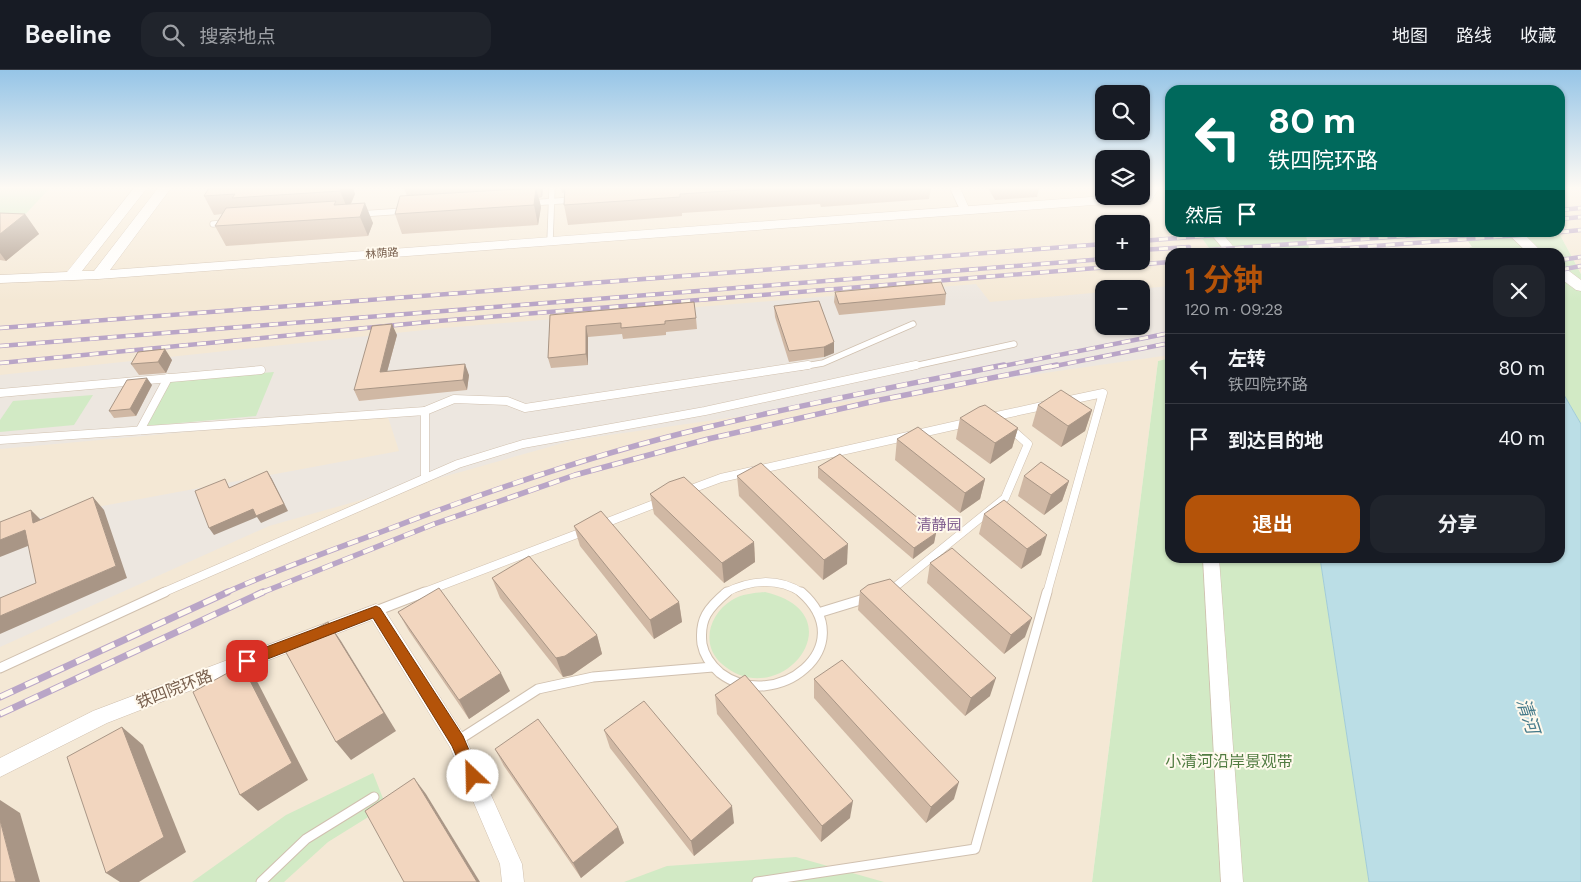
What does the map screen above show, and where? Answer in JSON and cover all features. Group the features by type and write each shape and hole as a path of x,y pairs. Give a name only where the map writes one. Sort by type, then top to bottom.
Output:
{"street":[{"path":"71,276 111,226"},
{"path":"98,274 135,226"},
{"name":"林荫路","path":"0,279 71,276 752,226"},
{"path":"1218,237 1228,248"},
{"path":"1518,237 1531,248"},
{"path":"1565,275 1581,287"},
{"path":"1211,563 1232,882"},
{"path":"376,611 457,741 511,864 513,882"},
{"name":"铁四院环路","path":"0,768 100,717 376,611"}],"lane":[{"path":"550,241 551,226"},
{"path":"0,440 425,411 454,399 507,401 525,408 823,363 913,324"},
{"path":"0,668 170,590 458,464 523,444 705,411 1014,344"},
{"path":"0,393 261,370"},
{"path":"140,430 168,378"},
{"path":"757,882 975,849 1103,393 987,419"},
{"path":"424,478 425,411"},
{"path":"882,593 892,590 1005,498 1028,444 996,417"},
{"path":"676,495 722,478 977,421"},
{"path":"376,611 667,499"},
{"path":"757,581 776,582 793,588 807,598 818,612 823,630 820,648 810,665 794,678 773,685 751,686 729,679 713,667 703,653 699,636 702,620 710,605 723,593 739,585 757,581"},
{"path":"818,612 873,596"},
{"path":"457,741 538,689 594,677 713,667"},
{"path":"261,882 306,839 374,798"}],"shaded area":[{"path":"0,226 1095,226 1095,270 1150,270 1150,226 1165,226 1165,237 1201,237 1209,248 1165,248 1165,359 1158,361 1092,882 0,882"},
{"path":"1565,226 1581,226 1581,274 1561,237 1565,237"},
{"path":"976,284 990,302 1095,293 1095,335 1150,335 1150,288 1165,286 1165,356 574,440 269,526 0,647 0,525 399,451 387,414 0,449 0,375 443,328"}],"green space":[{"path":"0,226 13,226 0,235"},
{"path":"1201,237 1308,237 1311,248 1209,248"},
{"path":"1462,237 1561,237 1581,274 1581,424 1565,397 1565,248 1470,248"},
{"name":"小清河沿岸景观带","path":"1165,359 1165,563 1321,563 1369,882 1092,882 1158,361"},
{"path":"274,372 256,416 147,426 171,381"},
{"path":"93,395 74,425 0,432 0,420 13,401"},
{"path":"765,592 793,604 807,620 808,638 801,655 786,669 767,677 744,676 722,664 715,656 709,639 710,630 718,613 732,600 752,593"},
{"path":"373,773 386,806 328,842 284,882 192,882 286,815"},
{"path":"796,857 884,882 624,882 667,866"}],"water":[{"name":"清河","path":"1565,397 1581,424 1581,882 1369,882 1321,563 1565,563"}],"pier":[{"path":"1306,237 1465,237 1472,247 1457,248 1309,248"}],"building":[{"path":"0,226 10,226 0,234"},
{"path":"941,282 946,294 839,304 835,292"},
{"path":"819,301 834,342 824,347 789,351 774,306"},
{"path":"694,302 696,318 665,321 665,324 621,328 621,323 586,326 586,354 548,358 550,315"},
{"path":"392,324 380,372 465,364 463,380 354,390 372,326"},
{"path":"165,349 158,362 131,364 138,352"},
{"path":"147,378 130,409 109,411 127,380"},
{"path":"1061,390 1092,410 1068,426 1038,405"},
{"path":"985,405 1018,428 995,443 960,418"},
{"path":"918,427 985,479 965,493 897,439"},
{"path":"840,454 936,533 914,548 818,467"},
{"path":"1041,462 1069,481 1051,495 1024,476"},
{"path":"761,463 848,544 824,560 737,476"},
{"path":"267,471 284,504 256,516 253,509 209,528 195,491 225,479 229,488"},
{"path":"684,477 754,542 722,563 650,494 669,482"},
{"path":"93,497 116,566 0,616 0,598 36,583 25,530 0,540 0,522 31,510 33,523"},
{"path":"1004,500 1047,535 1027,549 984,514"},
{"path":"601,511 679,602 650,620 574,526"},
{"path":"952,548 1032,618 1011,635 930,563"},
{"path":"529,556 597,635 565,656 556,658 492,578"},
{"path":"890,579 996,678 971,698 860,591 868,585"},
{"path":"439,588 501,673 459,700 398,612"},
{"path":"328,622 384,713 336,742 283,647"},
{"path":"842,660 959,782 931,807 814,679"},
{"path":"242,665 292,763 240,795 193,692"},
{"path":"745,675 853,801 822,826 715,695"},
{"path":"644,701 732,806 691,841 604,730"},
{"path":"538,719 618,827 573,863 495,749"},
{"path":"122,727 164,837 106,873 67,757"},
{"path":"414,778 477,882 404,882 365,811"},
{"path":"0,820 16,882 0,882"}],"railway":[{"path":"1565,232 1581,230"},
{"path":"1150,240 1191,237"},
{"path":"1237,248 1390,237"},
{"path":"1349,248 1493,237"},
{"path":"0,328 1095,245"},
{"path":"1173,248 1189,247"},
{"path":"1150,249 1165,248"},
{"path":"1565,259 1581,257"},
{"path":"0,346 1095,260"},
{"path":"0,363 438,321 1165,262"},
{"path":"1565,269 1581,266"},
{"path":"998,367 1165,334"},
{"path":"1050,367 1165,344"},
{"path":"225,593 264,576 461,502 541,474 622,449 779,411 1004,365"},
{"path":"261,593 434,524 575,475 708,439 875,401 1057,365"},
{"path":"0,697 228,592"},
{"path":"0,714 263,592"}],"district":[{"name":"清静园","path":"939,525"}],"route":[{"path":"247,661 376,611 457,741 473,776"}]}
